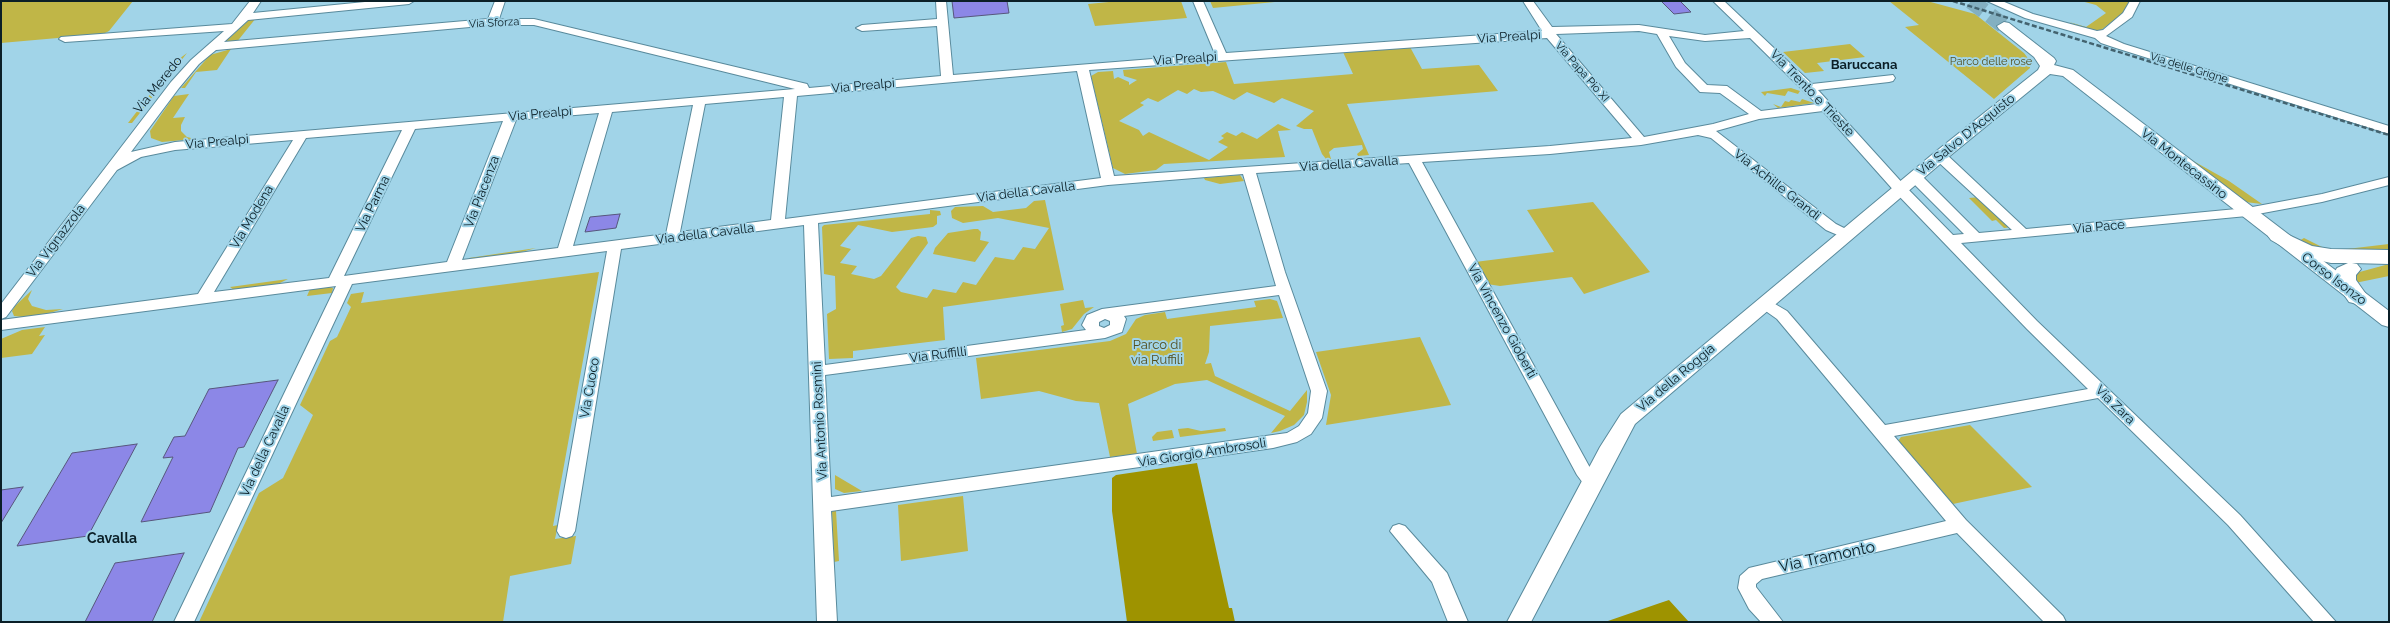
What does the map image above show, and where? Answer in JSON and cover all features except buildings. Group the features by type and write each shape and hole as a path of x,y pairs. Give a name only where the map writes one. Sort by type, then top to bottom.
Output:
{"highway":[{"path":"2278,236 2306,250 2330,256 2345,273 2344,280 2357,297"},
{"path":"2306,258 2340,268 2389,257"}],"street":[{"name":"Via Meredo","path":"111,168 136,134 186,72 246,17 256,1"},
{"path":"246,17 409,1"},
{"path":"492,22 500,1"},
{"path":"942,1 942,22 947,80"},
{"path":"1198,1 1222,56"},
{"name":"Via Papa Pio XI","path":"1528,1 1549,33 1641,140"},
{"name":"Via Trento e Trieste","path":"1718,1 1754,34 1809,88 1826,107 1908,183 1976,238"},
{"path":"1983,1 2003,6"},
{"name":"Via delle Grigne","path":"1992,1 2029,16 2084,33 2098,35 2105,40 2127,48 2389,130"},
{"path":"2098,35 2104,33 2128,16 2135,1"},
{"name":"Via Sforza","path":"212,47 492,22 546,24 815,90"},
{"path":"862,28 942,22"},
{"name":"Via Montecassino","path":"2004,26 2040,54 2057,74 2090,91 2278,236"},
{"path":"65,39 236,27"},
{"name":"Via Prealpi","path":"111,168 137,154 175,146 778,93 947,80 1082,67 1549,33 1639,28 1705,38 1754,34"},
{"path":"1662,32 1665,41 1680,65 1704,89 1720,88 1729,94 1753,116"},
{"path":"1082,67 1108,182"},
{"name":"Via Salvo D'Acquisto","path":"1908,183 2031,82 2057,74"},
{"path":"1809,88 1889,78"},
{"path":"770,79 779,86 778,93"},
{"path":"778,224 791,92"},
{"path":"672,238 700,100"},
{"name":"Via della Cavalla","path":"1,325 1108,182 1248,170 1550,150 1709,132 1753,116 1826,107"},
{"path":"564,252 606,108"},
{"name":"Via Piacenza","path":"452,267 511,117"},
{"name":"Via Parma","path":"340,281 411,125"},
{"name":"Via Achille Grandi","path":"1709,132 1831,227 1847,235"},
{"name":"Via Prealpi","path":"136,134 137,141 145,144 175,146"},
{"name":"Via Modena","path":"203,299 302,135"},
{"path":"1940,156 2024,234"},
{"name":"Via Vincenzo Gioberti","path":"1414,160 1583,470 1592,482"},
{"name":"Via Vignazzola","path":"1,314 111,168"},
{"name":"Via Giorgio Ambrosoli","path":"824,505 1187,455 1273,442 1299,434 1313,420 1318,407 1319,390 1284,290 1248,170"},
{"path":"2247,212 2322,198 2389,180"},
{"name":"Via della Roggia","path":"1519,622 1592,482 1628,420 1908,183"},
{"name":"Via Zara","path":"1908,183 1951,240 2032,325 2234,520 2326,622"},
{"name":"Via Pace","path":"1951,240 2247,212"},
{"name":"Via Antonio Rosmini","path":"811,220 824,505 827,622"},
{"name":"Corso Isonzo","path":"2278,236 2306,258"},
{"name":"Via Cuoco","path":"566,531 615,245"},
{"name":"Via della Cavalla","path":"184,622 340,281"},
{"path":"1097,317 1144,308 1284,290"},
{"name":"Corso Isonzo","path":"2357,297 2389,321"},
{"path":"1765,304 1782,314 1960,525 2056,622"},
{"path":"1111,331 1128,316 1144,308"},
{"path":"1097,317 1111,315 1118,319 1111,331"},
{"name":"Via Ruffilli","path":"1059,340 1076,333 1097,317"},
{"name":"Via Ruffilli","path":"818,371 1059,340 1111,331"},
{"path":"1881,432 2102,392"},
{"name":"Via Tramonto","path":"1773,622 1756,604 1747,588 1747,581 1756,573 1960,525"},
{"path":"1399,531 1440,578 1458,622"}],"green space":[{"path":"1,1 133,1 109,31 103,34 1,43"},
{"path":"1119,1 1181,1 1187,18 1095,26 1088,4"},
{"path":"1210,1 1285,1 1213,8"},
{"name":"Parco delle rose","path":"1889,1 1927,1 1975,14 2024,53 2030,61 2030,68 1994,99 1905,27 1919,25"},
{"path":"2081,1 2129,1 2127,9 2121,15 2101,30 2094,32 2069,22 2086,27 2106,13 2096,5"},
{"path":"256,18 236,43 225,42 250,19"},
{"path":"1850,44 1865,57 1817,63 1824,71 1805,73 1783,52"},
{"path":"1410,47 1422,69 1479,65 1498,91 1347,104 1369,155 1358,156 1357,154 1363,149 1362,145 1334,148 1329,152 1331,159 1326,159 1322,154 1312,129 1304,129 1296,126 1314,111 1282,98 1274,103 1247,92 1234,100 1213,91 1201,92 1194,89 1187,94 1178,90 1158,102 1148,98 1140,103 1144,105 1119,121 1139,130 1143,136 1149,132 1209,160 1228,147 1218,142 1224,138 1221,136 1227,132 1236,136 1242,132 1257,139 1278,124 1291,130 1278,131 1285,157 1164,164 1156,170 1125,174 1113,168 1091,76 1098,72 1113,71 1114,79 1118,77 1129,82 1129,85 1137,80 1124,76 1123,70 1226,62 1234,84 1353,74 1343,52"},
{"path":"231,49 217,70 196,72 185,88 181,88 210,55"},
{"path":"187,53 132,123 128,123 175,62"},
{"path":"1791,88 1800,91 1798,94 1788,91 1785,96 1767,93 1765,96 1761,92"},
{"path":"189,94 173,118 185,117 181,125 181,131 187,137 195,139 162,142 151,138 150,131 174,96"},
{"path":"1802,99 1814,103 1778,108 1773,104 1781,107 1785,101 1789,102 1791,100 1800,102"},
{"path":"2188,158 2229,181 2262,204 2245,202"},
{"path":"1240,175 1244,181 1220,184 1205,180 1204,178"},
{"path":"1980,197 2013,227 2004,228 1996,220 1992,221 1969,198"},
{"path":"1045,200 1064,290 943,307 945,340 853,351 853,358 829,359 827,314 836,309 835,276 824,274 822,227 824,225 930,214 930,210 940,211 941,215 937,216 937,224 933,227 892,232 858,225 840,246 851,249 840,263 857,266 851,274 874,279 881,276 911,238 918,236 926,237 928,243 896,287 901,292 927,298 933,289 956,293 963,282 976,285 995,257 1014,260 1023,247 1035,249 1049,228 998,218 963,223 952,218 951,211 955,207 983,206 993,212 1026,208 1034,201"},
{"path":"1593,202 1650,272 1584,294 1572,277 1500,286 1487,284 1475,262 1554,252 1527,210"},
{"path":"978,229 981,232 980,240 989,242 975,262 933,254 935,248 948,233"},
{"path":"2304,238 2330,251 2389,244 2389,251 2327,253 2299,241"},
{"path":"536,248 507,256 471,260 469,258"},
{"path":"2389,264 2389,276 2355,283 2356,273"},
{"path":"599,272 553,526 558,525 555,539 576,536 571,564 510,576 503,622 199,622 259,493 283,478 313,415 300,405 330,341 337,337 351,307 347,303 351,294 364,292 361,303"},
{"path":"288,279 276,285 234,290 230,287"},
{"path":"333,288 332,293 307,296 310,289"},
{"path":"32,290 28,299 32,306 46,310 63,309 46,314 23,317 14,316 12,311 15,306"},
{"name":"Parco di via Ruffili","path":"1270,299 1277,301 1283,318 1210,326 1209,352 1205,364 1211,363 1215,376 1290,411 1307,390 1307,402 1304,415 1294,425 1280,431 1271,433 1285,416 1207,380 1175,384 1128,404 1137,454 1110,457 1099,403 1076,401 1039,391 981,399 976,358 1110,341 1126,334 1136,319 1145,315 1165,312 1167,319 1256,307 1254,301"},
{"path":"1083,300 1085,308 1094,307 1084,314 1072,329 1062,332 1061,326 1064,325 1060,304"},
{"path":"45,327 39,336 45,335 32,354 1,358 1,339 22,330"},
{"path":"1420,337 1451,405 1326,425 1331,395 1316,352"},
{"path":"1970,425 2032,487 1953,504 1898,441 1901,437"},
{"path":"1188,428 1201,431 1225,428 1226,431 1180,437 1178,429"},
{"path":"1172,430 1174,438 1153,441 1152,437 1157,432"},
{"path":"835,475 862,491 844,493 835,489"},
{"path":"963,496 968,551 901,561 898,505"},
{"path":"832,511 836,511 839,561 834,562"}],"shaded area":[{"path":"1197,463 1229,608 1232,608 1235,622 1127,622 1112,511 1112,478 1116,475"},
{"path":"1669,600 1689,622 1605,622 1660,603"}],"tunnel":[{"path":"1971,1 2004,26"}],"railway":[{"path":"1953,1 2389,135"}],"district":[{"name":"Baruccana","path":"1864,65"},
{"name":"Cavalla","path":"112,539"}]}
